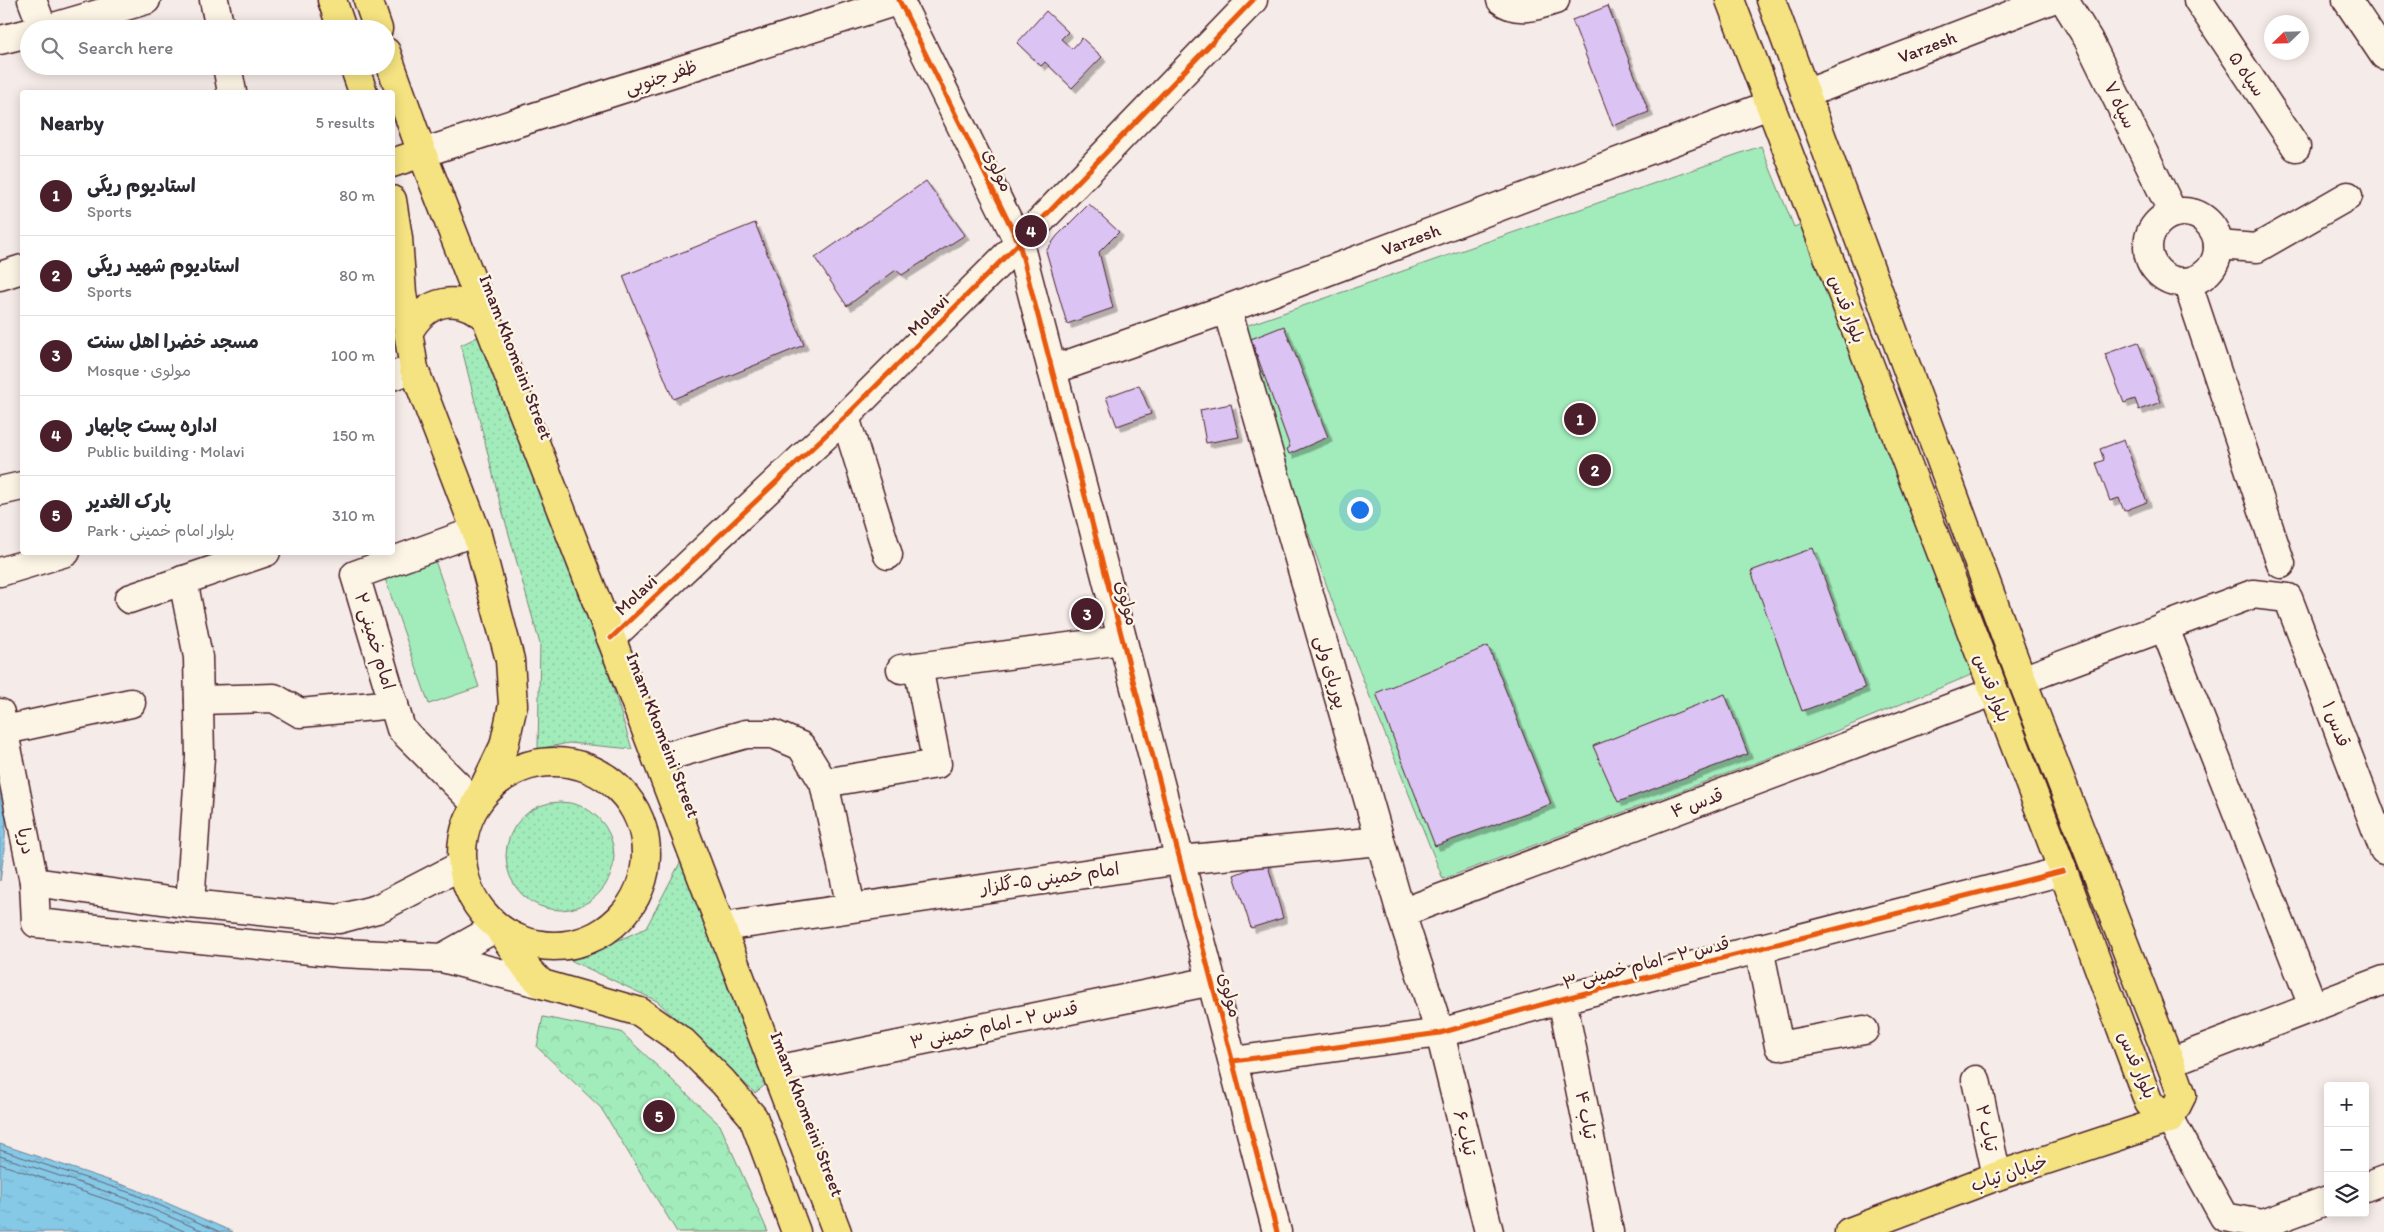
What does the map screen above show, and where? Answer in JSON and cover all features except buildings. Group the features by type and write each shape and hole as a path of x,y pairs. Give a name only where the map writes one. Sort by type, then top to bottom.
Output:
{"main road":[{"path":"332,0 339,20"},
{"path":"368,0 375,20"},
{"name":"بلوار قدس","path":"1730,0 2063,871 2149,1102 2170,1119 2182,1095 2022,680 1771,0"},
{"path":"357,75 362,90"},
{"name":"Imam Khomeini Street","path":"394,75 422,153 611,638 837,1232"},
{"path":"1770,105 1805,94"},
{"path":"395,162 422,153"},
{"path":"395,219 408,333 403,372 476,531 510,660 513,705 504,746 467,823 462,844 462,864 468,888 476,902 529,971 542,984 640,1012 683,1042 723,1082 753,1117 796,1232"},
{"path":"408,333 421,314 441,303 451,302 466,305 480,312 487,319"},
{"path":"1993,692 2022,680"},
{"name":"Imam Khomeini Street","path":"657,759 638,814 679,816"},
{"path":"476,804 489,787 507,774 527,765 570,762 592,769 610,780 626,796 638,814 646,836 647,860 643,883 632,904 618,922 598,936 576,944 553,947 530,944 497,927"},
{"path":"753,1117 788,1103"},
{"name":"خیابان تیاب","path":"1849,1232 1997,1176 2170,1119"}],"street":[{"path":"32,0 40,20"},
{"path":"78,20 146,0"},
{"path":"214,0 218,20"},
{"name":"مولوی","path":"900,0 1019,244 1277,1232"},
{"name":"ظفر جنوبی","path":"422,153 900,0"},
{"name":"Molavi","path":"611,638 845,417 1019,244 1253,0"},
{"path":"1501,0 1509,6 1536,7 1555,0"},
{"name":"Varzesh","path":"1805,94 2050,0"},
{"name":"سپاه ۷","path":"2064,0 2088,39 2173,213"},
{"name":"سپاه ۵","path":"2198,0 2296,147"},
{"path":"2347,0 2384,55"},
{"path":"0,40 20,35"},
{"path":"229,75 232,90"},
{"name":"Varzesh","path":"1052,370 1227,309 1770,105"},
{"path":"2218,245 2257,248 2348,196"},
{"path":"2173,213 2194,213 2211,225 2218,245 2218,254 2210,270 2196,280 2176,282 2158,272 2148,254 2147,243 2152,229 2163,217 2173,213"},
{"path":"0,276 20,270"},
{"path":"2187,282 2281,564"},
{"name":"پوریای ولی","path":"1227,309 1401,913 1440,1033"},
{"path":"845,417 888,555"},
{"path":"0,492 20,487"},
{"name":"امام خمینی ۲","path":"476,531 355,575 401,729 476,804"},
{"path":"0,572 56,555"},
{"path":"129,599 257,555"},
{"path":"183,580 198,656 199,700 200,757 190,904"},
{"name":"قدس ۱","path":"2164,626 2252,594 2288,598 2376,803 2384,850"},
{"path":"2022,680 2164,626 2313,1006"},
{"path":"824,784 937,764 910,668 1122,640"},
{"name":"قدس ۴","path":"1401,913 1993,692"},
{"path":"199,700 274,698 300,714 394,704"},
{"path":"3,722 131,703"},
{"name":"دریا","path":"3,722 34,882 36,923 341,953"},
{"path":"657,759 746,734 772,734 800,746 824,784 851,907"},
{"name":"امام خمینی ۵-گلزار","path":"722,927 1180,860 1380,841"},
{"path":"34,882 190,904 339,919 377,909 462,864"},
{"name":"قدس ۲ - امام خمینی ۳","path":"1233,1061 1440,1033 1562,999 2063,871"},
{"path":"339,919 351,932 353,939 350,947 341,953"},
{"path":"442,958 497,927"},
{"path":"1759,948 1779,1046 1864,1030"},
{"path":"341,953 442,958 542,984"},
{"path":"2170,1062 2384,980"},
{"name":"قدس ۲ - امام خمینی ۳","path":"776,1070 1212,981"},
{"name":"تیاب ۴","path":"1562,999 1609,1232"},
{"name":"تیاب ۶","path":"1440,1033 1489,1232"},
{"name":"تیاب ۲","path":"1976,1080 1997,1176"},
{"path":"2170,1119 2224,1217 2263,1224 2324,1201"},
{"path":"2369,1185 2384,1180"}],"green space":[{"path":"1761,146 1794,227 1809,221 1978,672 1793,749 1443,879 1336,612 1237,329"},
{"path":"488,332 593,623 632,749 569,743 538,749 540,644 499,499 461,345"},
{"path":"432,552 479,687 429,704 382,570"},
{"path":"560,802 570,803 590,811 598,818 605,826 613,846 613,866 605,886 598,894 590,901 570,909 560,910 550,909 530,901 522,894 515,886 507,866 506,856 507,846 515,826 522,818 530,811 550,803"},
{"path":"683,857 770,1081 755,1093 657,1001 570,960 572,951 610,944 646,928"},
{"path":"543,1017 621,1032 720,1125 768,1232 677,1232 601,1108 537,1047"}],"water":[{"path":"0,753 5,784 6,817 0,881"},
{"path":"0,1144 135,1189 233,1232 0,1232"}],"cycle path":[{"path":"899,0 1019,243 1277,1232"},
{"path":"611,638 845,417 1019,243 1253,0"},
{"path":"1233,1061 1440,1033 1562,999 2063,871"}],"place":[{"name":"اداره پست چابهار","path":"1031,231"},
{"name":"استادیوم ریگی","path":"1580,419"},
{"name":"استادیوم شهید ریگی","path":"1595,470"},
{"name":"مسجد خضرا اهل سنت","path":"1087,614"},
{"name":"پارک الغدیر","path":"659,1116"}]}
